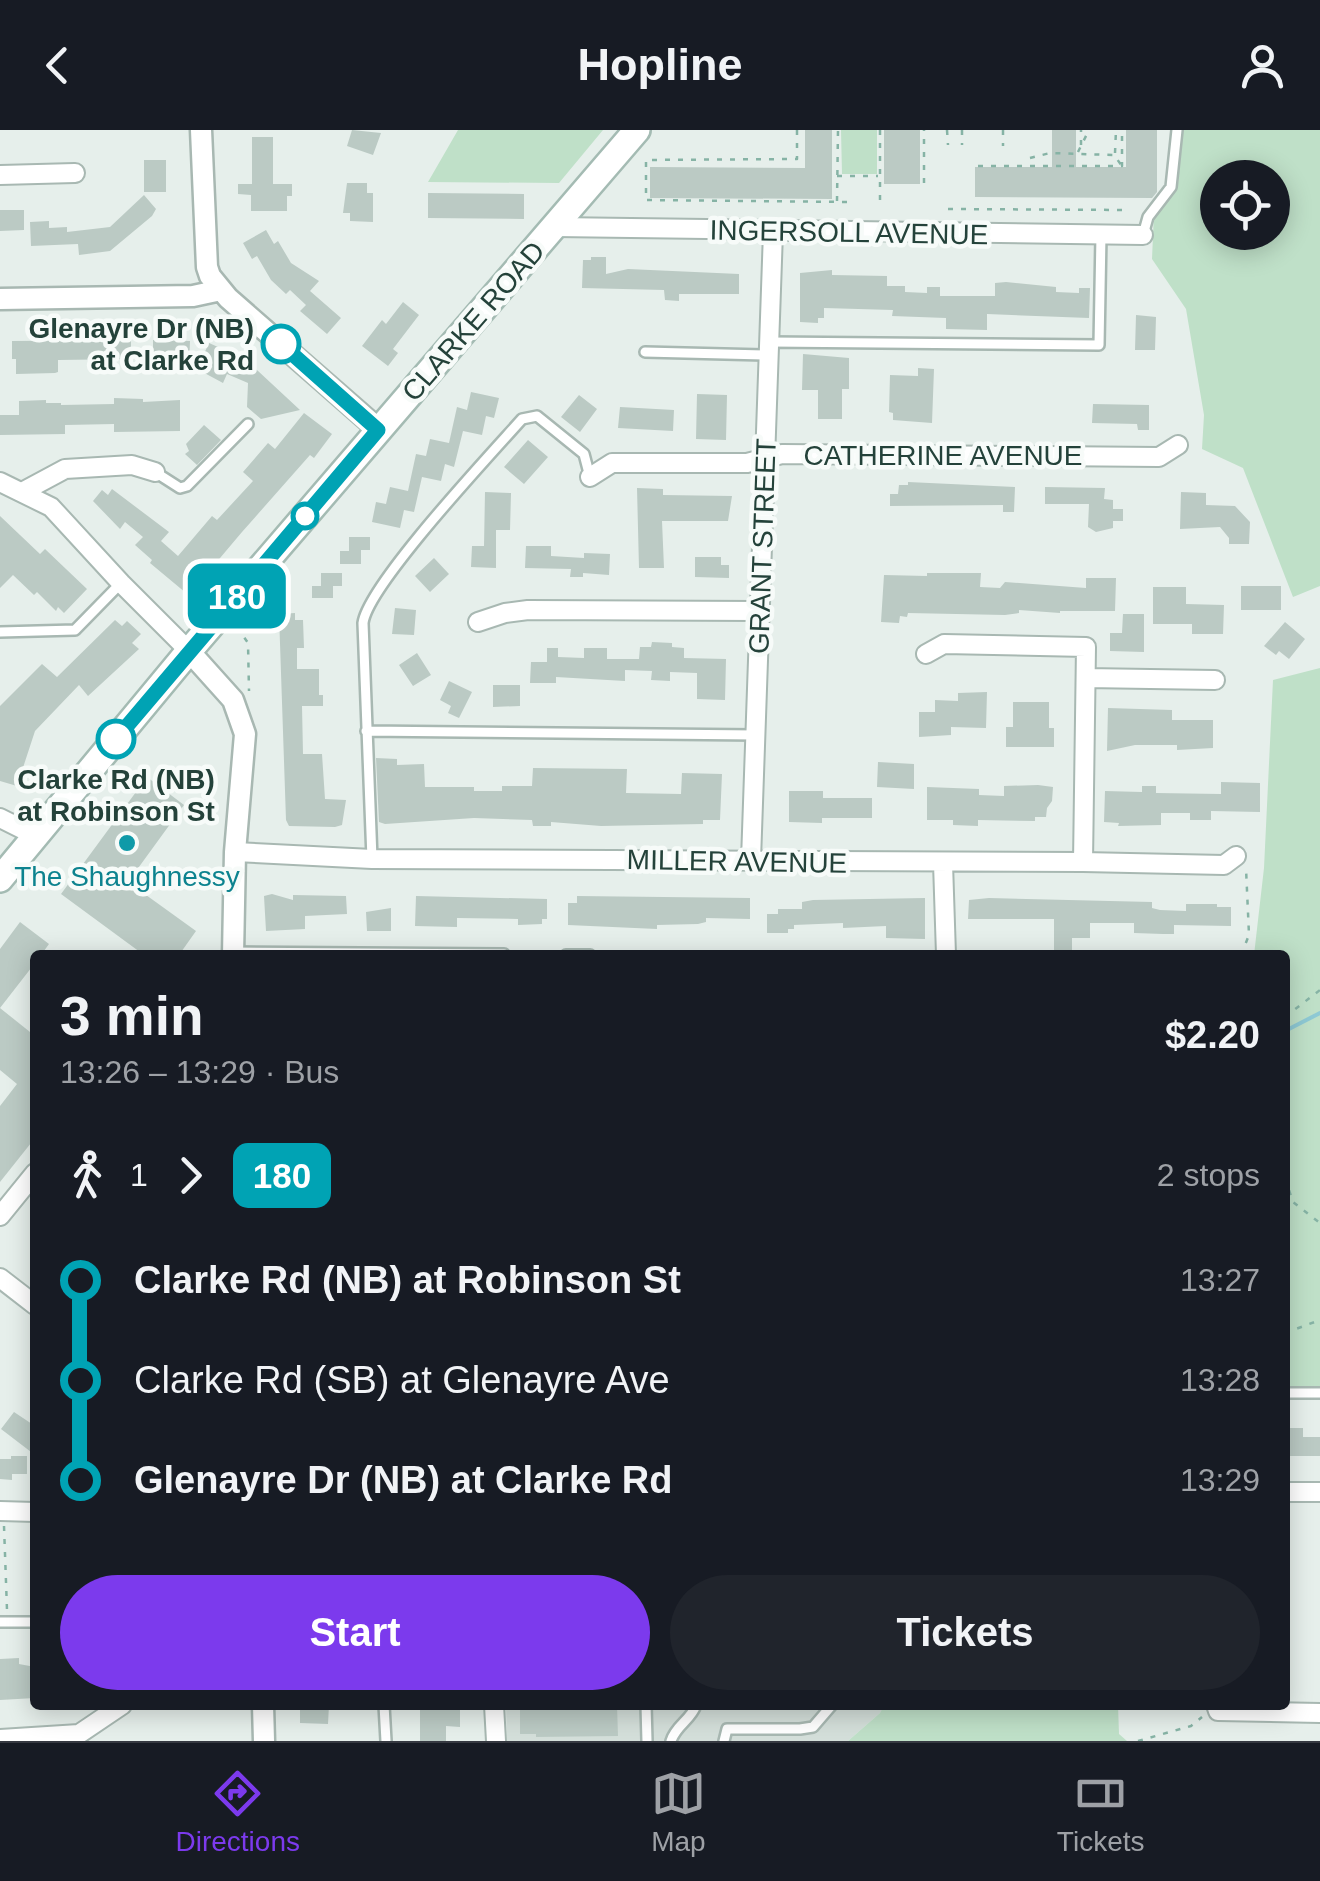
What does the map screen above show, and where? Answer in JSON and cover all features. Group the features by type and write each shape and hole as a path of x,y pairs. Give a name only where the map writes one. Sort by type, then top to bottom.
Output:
{"main road":[{"name":"CLARKE ROAD","path":"0,880 189,651 637,130"}],"street":[{"path":"201,130 210,276 378,430"},
{"path":"0,175 75,173"},
{"name":"INGERSOLL AVENUE","path":"555,227 1142,235"},
{"name":"GRANT STREET","path":"750,860 773,232"},
{"path":"0,299 193,296 221,290"},
{"name":"CATHERINE AVENUE","path":"590,477 612,463 747,463 782,454 1159,456 1178,446"},
{"path":"24,491 65,469 132,466 155,472"},
{"path":"0,482 51,508 233,700 242,721 246,747 235,852 233,950"},
{"path":"478,622 528,610 758,611"},
{"path":"926,654 944,644 1086,647 1083,862"},
{"path":"1086,678 1215,680"},
{"path":"0,818 36,836"},
{"name":"MILLER AVENUE","path":"235,852 372,859 1224,865 1236,856"},
{"path":"943,863 946,950"},
{"path":"0,1216 30,1180"},
{"path":"0,1278 30,1302"},
{"path":"1290,1492 1320,1492"},
{"path":"0,1512 30,1510"},
{"path":"0,1739 78,1734 114,1710"},
{"path":"262,1710 264,1741"},
{"path":"494,1710 496,1741"},
{"path":"1268,1710 1320,1712"}],"lane":[{"path":"1142,235 1148,218 1171,187 1177,130"},
{"path":"645,352 1099,346 1101,234"},
{"path":"372,859 363,623 366,611 406,555 522,419 536,416 584,454 590,477"},
{"path":"155,472 180,488 187,486 248,424"},
{"path":"0,632 75,630 121,583"},
{"path":"366,732 756,736"},
{"path":"1290,1393 1320,1394"},
{"path":"0,1622 30,1622"},
{"path":"384,1710 386,1741"},
{"path":"646,1710 647,1741"},
{"path":"671,1741 678,1726 694,1710"},
{"path":"724,1741 727,1729 800,1730 813,1726 827,1710"}],"path":[{"path":"797,130 797,159 646,160 646,200 851,202"},
{"path":"838,130 838,202"},
{"path":"880,130 880,203"},
{"path":"924,130 924,183"},
{"path":"948,130 948,145"},
{"path":"962,130 962,145"},
{"path":"1003,130 1003,146"},
{"path":"1081,130 1081,147"},
{"path":"1078,153 1089,130"},
{"path":"1116,130 1114,155 1122,166"},
{"path":"1122,130 1122,166"},
{"path":"1030,158 1060,153 1114,155"},
{"path":"1060,153 1060,166"},
{"path":"978,166 1122,166"},
{"path":"838,176 880,176"},
{"path":"948,209 1128,210"},
{"path":"1120,210 1120,216"},
{"path":"236,626 248,643 250,702"},
{"path":"1236,856 1248,870 1249,935 1244,950"},
{"path":"1290,1013 1320,990"},
{"path":"1290,1193 1293,1202 1320,1223"},
{"path":"1290,1331 1320,1320"},
{"path":"0,1526 5,1526 7,1603"},
{"path":"1138,1741 1191,1726 1214,1710"}],"shaded area":[{"path":"506,1710 882,1710 848,1741 507,1741"}],"green space":[{"path":"458,130 603,130 559,183 428,182"},
{"path":"841,130 877,130 877,174 842,174"},
{"path":"1183,130 1320,130 1320,586 1293,597 1243,468 1202,449 1204,415 1186,309 1152,259 1154,212 1178,183"},
{"path":"1320,668 1320,1386 1290,1386 1290,950 1255,950 1264,868 1273,680"},
{"path":"1118,1710 1119,1734 1127,1741 848,1741 880,1713"}],"building":[{"path":"352,130 381,133 373,155 347,146"},
{"path":"805,130 832,130 832,199 650,198 650,167 805,168"},
{"path":"884,130 920,130 920,184 884,184"},
{"path":"1052,130 1076,130 1076,167 1126,167 1126,130 1157,130 1157,192 1152,198 975,197 975,167 1052,167"},
{"path":"252,137 273,137 273,184 292,184 287,211 251,211 251,195 238,194 238,184 252,184"},
{"path":"144,160 166,160 166,192 144,192"},
{"path":"347,183 367,183 367,193 373,193 373,222 350,221 350,213 343,213"},
{"path":"428,193 524,194 524,219 428,218"},
{"path":"144,195 156,209 152,216 110,251 79,255 78,244 31,246 30,222 49,221 49,228 67,227 67,232 110,227"},
{"path":"0,210 24,210 24,230 0,231"},
{"path":"266,230 291,263 319,281 310,291 341,318 327,334 300,311 306,305 271,280 257,256 252,259 243,243"},
{"path":"606,257 606,274 628,269 739,274 739,294 679,294 679,301 665,300 664,290 582,288 583,260"},
{"path":"832,270 832,275 887,276 887,286 905,286 905,292 927,293 927,287 940,287 940,296 995,296 995,283 1006,282 1056,287 1056,292 1079,293 1079,288 1090,288 1089,318 987,314 987,330 946,329 946,318 892,316 893,310 824,308 824,318 818,318 818,323 800,322 800,273"},
{"path":"403,302 419,315 393,349 398,353 388,366 362,346 382,320 386,324"},
{"path":"1136,315 1156,317 1155,350 1135,350"},
{"path":"131,340 131,359 58,360 55,373 16,374 16,359 12,359 12,341"},
{"path":"153,340 190,341 189,367 153,370"},
{"path":"209,343 245,359 300,410 261,419 247,407 248,383 227,374 223,383 197,369"},
{"path":"803,354 849,358 849,389 842,389 842,419 818,419 818,390 802,390"},
{"path":"918,368 934,369 932,423 893,420 893,413 889,412 890,375 918,376"},
{"path":"471,392 499,398 494,418 486,416 482,435 463,431 454,467 445,464 441,481 422,477 414,512 404,510 400,528 372,522 376,502 386,504 390,487 408,491 416,454 426,456 430,439 449,443 457,407 467,410"},
{"path":"697,394 727,395 726,440 696,439"},
{"path":"579,395 597,409 580,432 561,417"},
{"path":"114,398 143,402 180,400 180,431 114,432 114,424 65,425 65,434 0,435 0,415 19,415 19,401 114,404"},
{"path":"1093,404 1149,405 1149,430 1138,430 1137,424 1092,423"},
{"path":"620,407 674,410 673,431 618,428"},
{"path":"304,413 332,434 242,532 204,577 207,579 192,598 135,545 143,537 125,522 120,529 93,501 102,490 108,495 112,489 169,532 161,541 178,556 212,516 217,520 253,481 243,472 268,443 275,449"},
{"path":"204,425 221,440 197,465 185,454 189,451 186,444"},
{"path":"528,440 548,457 524,484 504,467"},
{"path":"908,482 1015,487 1014,512 1003,512 1003,505 890,506 890,494 898,494 899,485"},
{"path":"1045,487 1105,488 1104,499 1113,500 1113,509 1123,509 1123,521 1113,521 1113,528 1096,532 1088,527 1089,504 1045,504"},
{"path":"637,488 663,489 663,495 732,496 728,521 662,521 664,568 639,568"},
{"path":"485,492 511,493 510,530 496,530 496,568 471,567 472,546 484,546"},
{"path":"1181,492 1206,493 1206,505 1235,506 1250,522 1249,544 1229,544 1220,527 1180,529"},
{"path":"0,516 40,554 45,549 87,589 64,613 58,607 56,611 37,592 34,595 13,575 0,588"},
{"path":"349,537 370,537 370,550 361,550 361,564 340,564 340,551 349,551"},
{"path":"526,546 551,546 551,556 584,558 584,553 610,554 609,575 583,573 583,577 570,577 571,569 525,568"},
{"path":"695,557 721,557 721,565 729,565 729,578 695,577"},
{"path":"434,558 449,574 430,592 415,576"},
{"path":"321,573 342,573 342,586 333,586 333,598 312,598 312,586 321,586"},
{"path":"981,573 980,587 1000,588 1005,582 1086,588 1086,578 1116,578 1115,611 908,613 907,617 900,616 899,623 881,622 884,575"},
{"path":"1241,586 1281,586 1281,610 1241,610"},
{"path":"1153,587 1186,587 1186,604 1224,605 1223,634 1192,634 1192,624 1153,624"},
{"path":"395,608 416,610 414,635 392,634"},
{"path":"295,613 295,620 303,620 304,648 297,648 297,669 319,669 319,695 323,695 323,706 302,706 303,754 322,754 325,799 346,800 342,825 335,827 289,826 286,820 279,614"},
{"path":"1123,614 1144,614 1144,652 1110,651 1110,633 1122,633"},
{"path":"115,620 122,626 127,621 141,634 132,643 139,649 88,696 79,685 35,731 17,786 0,781 0,706 42,664 57,677"},
{"path":"1285,622 1305,639 1289,659 1264,646"},
{"path":"652,642 684,648 684,658 726,659 725,700 697,699 697,673 670,672 670,681 651,680 652,671 625,670 625,681 556,677 556,683 530,683 531,662 547,662 547,648 558,648 558,657 584,658 584,648 607,648 607,659 639,659 640,647 651,647"},
{"path":"417,653 431,675 413,686 399,665"},
{"path":"449,681 472,692 459,718 448,713 451,706 440,700"},
{"path":"493,685 520,685 520,706 493,707"},
{"path":"987,692 986,728 951,727 951,735 919,737 919,712 935,712 935,700 958,701 958,693"},
{"path":"1013,702 1049,702 1054,747 1006,747 1006,727 1013,727"},
{"path":"1108,708 1172,710 1172,720 1213,720 1213,748 1177,750 1177,745 1135,745 1107,751"},
{"path":"376,758 397,759 397,765 424,764 425,787 474,787 474,791 532,786 533,768 627,769 626,793 681,794 682,773 722,774 720,820 703,820 703,824 601,826 551,822 551,826 533,826 532,820 474,818 385,824 379,822"},
{"path":"878,762 914,764 914,789 877,787"},
{"name":"The Shaughnessy","path":"147,777 184,805 128,882 196,931 183,950 137,950 61,894"},
{"path":"1221,782 1260,783 1260,812 1211,811 1211,820 1190,820 1190,813 1161,813 1161,825 1118,826 1119,823 1104,822 1105,791 1142,792 1142,786 1156,786 1156,793 1221,794"},
{"path":"1004,786 1053,787 1052,801 1046,817 1035,817 1035,821 978,820 978,826 953,825 953,820 927,820 927,787 979,789 979,795 1004,796"},
{"path":"789,791 823,791 823,798 872,798 872,818 789,822"},
{"path":"272,894 293,900 293,895 346,896 347,914 305,916 305,929 266,931 264,896"},
{"path":"416,896 547,899 547,919 542,919 542,924 518,925 518,919 457,918 457,927 415,926"},
{"path":"577,896 750,898 750,919 706,918 706,922 698,924 657,925 657,929 568,925 568,903 577,903"},
{"path":"925,898 925,939 886,938 886,926 843,928 843,923 794,925 788,933 767,933 767,914 778,914 778,909 802,909 802,902"},
{"path":"969,900 1152,902 1152,908 1186,911 1186,904 1217,904 1231,907 1231,926 1174,925 1174,934 1163,934 1134,933 1134,923 1090,923 1090,938 1072,938 1072,950 1054,950 1054,919 968,919"},
{"path":"391,908 391,931 367,931 366,912"},
{"path":"20,922 49,944 45,950 30,950 30,969 0,1008 0,949"},
{"path":"0,1008 30,1032 30,1144 0,1182 0,1106 17,1084 0,1070"},
{"path":"14,1412 30,1423 30,1451 1,1429"},
{"path":"1290,1428 1303,1428 1303,1437 1320,1437 1320,1456 1290,1456"},
{"path":"27,1456 27,1474 12,1474 12,1480 0,1479 0,1459"},
{"path":"19,1658 19,1664 30,1666 30,1698 0,1700 0,1659"},
{"path":"300,1710 329,1710 328,1724 300,1723"},
{"path":"420,1710 460,1710 460,1727 446,1726 446,1741 420,1741"},
{"path":"520,1710 617,1710 618,1736 520,1734"}],"waterway":[{"path":"1290,1028 1320,1013"}],"bus line":[{"name":"180","path":"116,739 378,430 281,344"}],"place":[{"name":"Glenayre Dr (NB) at Clarke Rd","path":"281,344"},
{"name":"Clarke Rd (NB) at Robinson St","path":"116,739"},
{"name":"The Shaughnessy","path":"127,843"}]}
